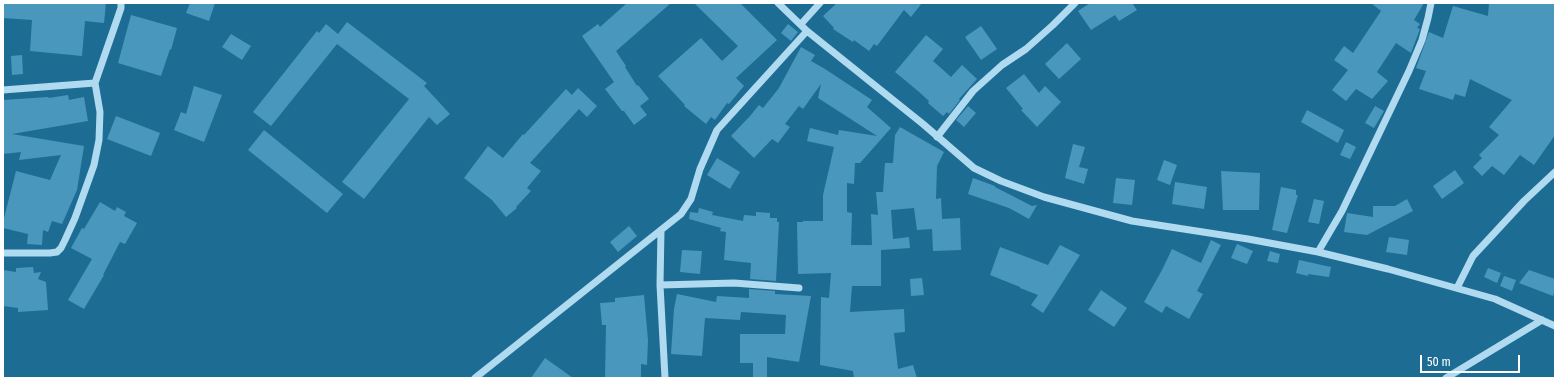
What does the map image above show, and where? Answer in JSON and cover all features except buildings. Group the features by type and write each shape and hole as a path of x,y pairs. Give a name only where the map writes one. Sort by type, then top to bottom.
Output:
{"street":[{"path":"3,253 50,253 57,252 61,248 75,218 91,172 99,140 100,112 95,83 121,8 121,3"},
{"path":"778,3 807,31 974,168 1001,181 1044,197 1132,221 1248,239 1318,252 1388,269 1496,299 1555,326"},
{"path":"801,24 820,3"},
{"path":"937,137 973,91 1002,65 1037,39 1075,3"},
{"path":"1318,252 1342,211 1409,71 1422,40 1431,3"},
{"path":"475,378 681,214 691,199 700,169 718,130 807,31"},
{"path":"3,90 95,83"},
{"path":"1457,288 1474,256 1524,201 1555,172"},
{"path":"661,230 660,285 665,378"},
{"path":"660,285 734,283 799,288"},
{"path":"1446,378 1542,320"}]}
